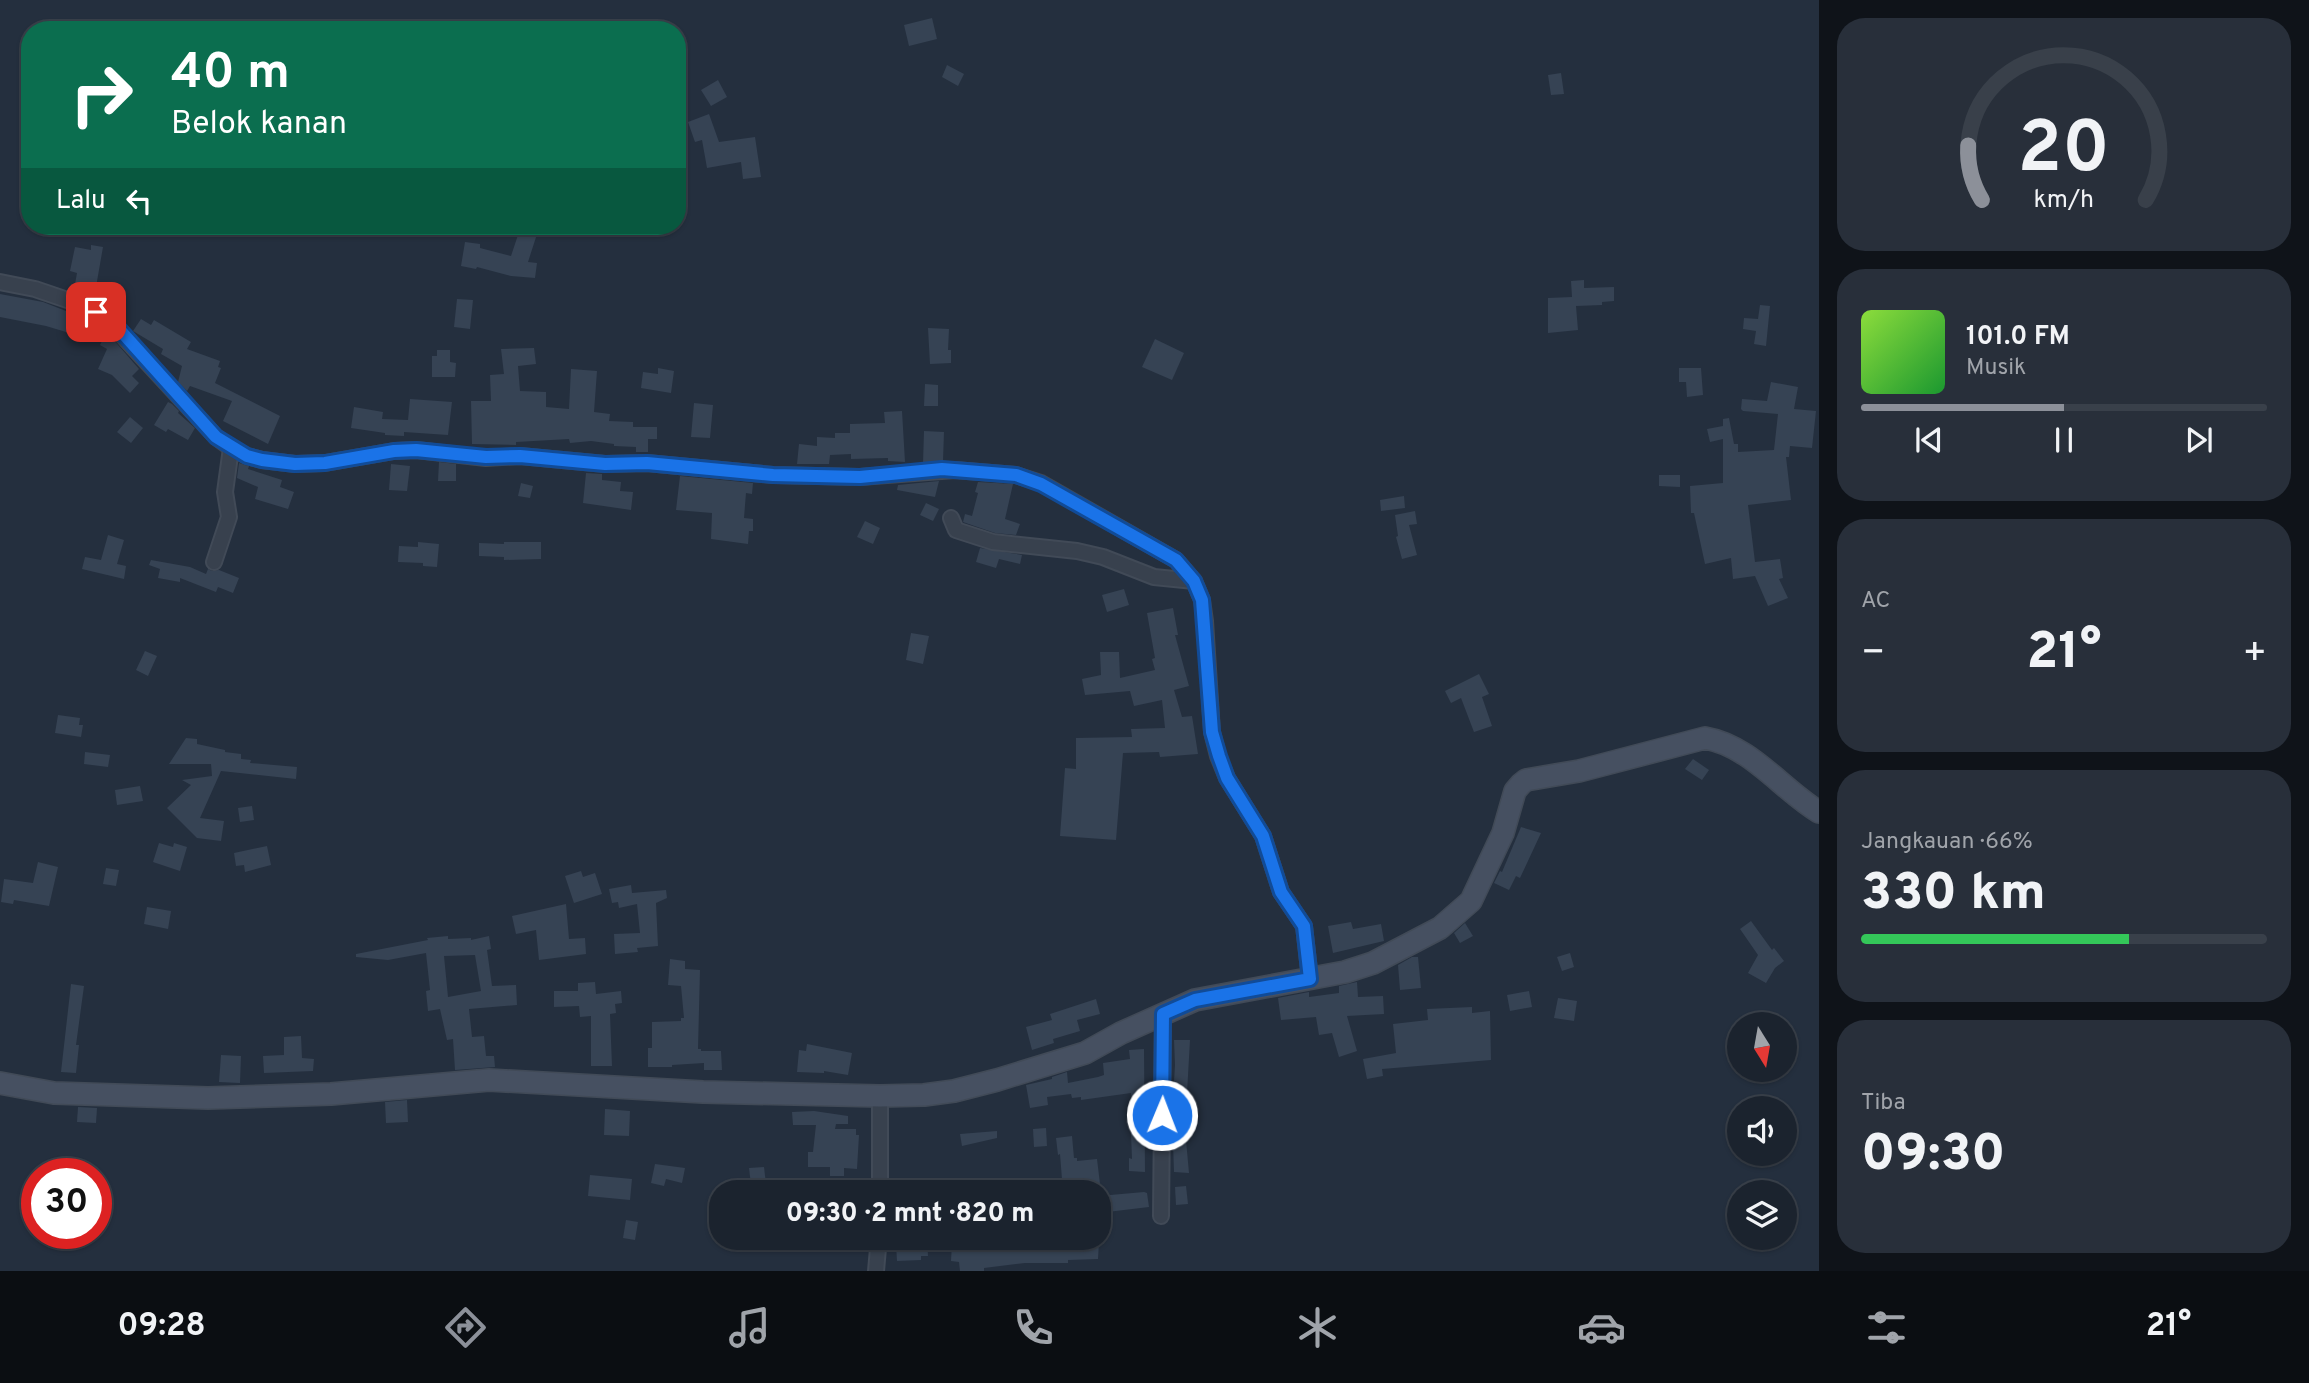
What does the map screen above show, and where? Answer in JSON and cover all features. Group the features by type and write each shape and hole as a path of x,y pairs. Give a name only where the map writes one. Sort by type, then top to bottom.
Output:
{"street":[{"path":"0,282 35,289 82,305 108,320 216,437 231,448 262,460 295,464 325,463 394,451 416,450 605,464 647,463 773,475 860,477 942,469 1016,475 1041,484 1176,560 1194,581 1202,600 1205,621 1212,732 1227,778 1263,836 1281,892 1304,926 1310,979"},
{"path":"214,562 229,517 225,492 231,448"},
{"path":"951,518 957,530 993,542 1077,551 1103,557 1154,577 1194,581"},
{"path":"0,1083 54,1093 208,1098 331,1094 489,1080 703,1092 924,1095 997,1080 1084,1053 1195,1000 1359,969 1440,928 1471,901 1503,833 1516,790 1526,780 1579,771 1705,738 1721,741 1737,749 1819,812"},
{"path":"1161,1216 1163,1014"},
{"path":"880,1096 880,1180"},
{"path":"876,1271 877,1250"}],"building":[{"path":"932,18 937,39 909,46 904,25"},
{"path":"947,65 964,74 958,86 942,77"},
{"path":"1561,73 1564,94 1551,95 1548,75"},
{"path":"718,80 727,97 711,106 701,90"},
{"path":"709,114 719,142 755,137 761,177 743,179 741,162 707,168 702,140 695,142 688,122"},
{"path":"518,235 537,235 528,262 537,263 535,278 461,266 465,242 480,244 480,248 511,256"},
{"path":"91,245 103,247 96,287 75,284 77,273 70,271 75,247 91,250"},
{"path":"1584,280 1584,288 1614,287 1614,301 1602,302 1602,305 1576,306 1578,330 1548,333 1548,298 1572,297 1571,281"},
{"path":"0,294 43,302 89,320 101,327 96,341 46,326 0,317"},
{"path":"457,299 473,300 470,329 454,327"},
{"path":"1760,305 1770,306 1766,346 1754,344 1756,331 1743,329 1744,318 1758,319"},
{"path":"141,319 151,325 154,320 191,342 187,349 220,361 218,367 221,368 215,383 280,416 268,444 223,421 232,401 190,386 187,391 178,382 182,366 161,354 163,349 133,331"},
{"path":"928,328 949,329 948,350 951,350 951,363 930,364"},
{"path":"105,335 112,338 139,369 132,376 139,383 130,393 112,375 98,369 107,349 100,345"},
{"path":"1155,339 1184,353 1172,380 1142,367"},
{"path":"534,348 536,364 518,366 520,391 546,392 546,407 569,409 571,369 597,371 594,412 610,414 609,421 633,422 633,427 657,427 657,439 648,439 648,452 636,452 636,447 591,441 570,443 569,439 516,442 516,445 472,444 471,401 491,401 490,375 504,374 501,349"},
{"path":"437,350 450,350 450,362 456,363 455,377 432,377 432,356 437,356"},
{"path":"658,368 674,371 671,393 641,388 643,372 658,374"},
{"path":"1679,368 1701,368 1703,395 1687,397 1686,382 1679,382"},
{"path":"1771,382 1798,387 1794,409 1816,411 1812,448 1790,446 1789,457 1786,457 1791,500 1748,505 1755,562 1780,559 1783,578 1779,579 1788,598 1768,606 1755,576 1733,579 1731,558 1705,564 1694,513 1691,513 1690,486 1723,483 1723,439 1710,442 1707,429 1723,426 1723,419 1729,418 1738,452 1774,450 1778,414 1741,409 1742,399 1767,401"},
{"path":"925,384 938,385 938,406 924,406"},
{"path":"410,399 452,402 448,435 404,432 404,436 385,435 351,428 354,407 383,412 382,419 408,420"},
{"path":"168,402 195,428 188,440 154,425"},
{"path":"694,403 713,405 710,438 691,437"},
{"path":"902,411 905,462 888,461 888,458 851,459 851,454 830,455 829,464 797,464 799,444 817,446 817,437 835,438 835,433 850,433 850,424 885,423 884,412"},
{"path":"130,417 143,428 131,443 117,432"},
{"path":"924,431 944,432 943,461 923,463"},
{"path":"439,462 456,464 456,481 438,481"},
{"path":"239,463 249,466 248,469 282,480 280,487 294,492 288,509 255,499 258,487 237,478"},
{"path":"391,464 410,466 407,491 389,490"},
{"path":"586,473 602,474 602,480 621,482 620,491 633,492 631,510 583,503"},
{"path":"1659,475 1680,475 1680,487 1659,486"},
{"path":"680,476 753,483 752,494 746,493 744,518 753,519 753,531 749,531 748,544 711,539 712,513 676,510"},
{"path":"939,481 935,497 897,490 898,485"},
{"path":"978,482 1013,484 1005,519 1020,524 1016,535 995,533 963,522 965,514 972,516"},
{"path":"521,483 533,486 530,498 518,496"},
{"path":"1404,496 1405,508 1381,511 1380,500"},
{"path":"926,503 939,509 933,521 920,515"},
{"path":"1415,511 1417,524 1409,525 1417,555 1402,559 1396,537 1395,515"},
{"path":"865,521 880,528 873,544 857,537"},
{"path":"108,535 124,540 117,564 126,566 124,579 82,569 85,557 101,560"},
{"path":"418,542 439,544 437,567 423,566 423,563 398,562 399,546 418,547"},
{"path":"541,542 541,559 504,560 504,557 479,556 479,543"},
{"path":"980,548 1022,555 1020,564 999,559 996,568 976,562"},
{"path":"151,560 190,567 206,574 208,569 219,570 239,578 233,593 218,587 216,592 180,578 180,582 158,578 160,569 149,565"},
{"path":"1124,589 1129,605 1107,612 1102,595"},
{"path":"1173,608 1178,635 1175,635 1189,686 1174,690 1182,717 1192,716 1198,754 1160,757 1159,752 1123,753 1116,840 1060,836 1065,768 1076,769 1076,738 1132,737 1131,729 1165,728 1162,700 1134,706 1130,691 1085,695 1082,679 1101,675 1100,652 1119,652 1120,678 1155,670 1147,613"},
{"path":"911,633 929,636 923,664 906,660"},
{"path":"145,651 157,656 148,676 136,670"},
{"path":"1479,674 1489,694 1482,697 1492,726 1474,732 1461,698 1451,703 1445,691"},
{"path":"58,715 80,718 79,725 83,725 81,737 55,733"},
{"path":"186,738 197,739 197,744 241,754 241,759 251,760 250,763 297,767 296,779 221,771 200,818 224,821 221,841 197,838 167,808 191,785 182,780 212,776 211,764 169,764"},
{"path":"85,752 110,755 108,767 84,764"},
{"path":"1693,759 1709,770 1702,780 1685,769"},
{"path":"140,786 143,801 117,805 115,790"},
{"path":"252,806 254,820 240,822 238,808"},
{"path":"1521,827 1541,833 1520,878 1516,876 1509,890 1494,883 1500,871 1502,872"},
{"path":"159,843 173,847 174,843 187,847 180,871 153,862"},
{"path":"267,846 271,865 245,872 244,865 236,866 234,853"},
{"path":"38,862 58,867 49,906 14,900 13,904 1,902 4,879 33,883"},
{"path":"106,868 119,870 116,886 103,884"},
{"path":"581,871 583,877 595,873 602,894 574,903 565,876"},
{"path":"631,885 632,893 666,890 667,898 656,903 658,946 637,948 638,952 615,954 614,934 640,933 637,904 619,908 618,902 612,903 609,889"},
{"path":"566,904 569,939 585,938 586,954 539,960 536,930 516,934 512,916"},
{"path":"147,907 171,911 168,929 144,924"},
{"path":"1751,921 1772,950 1774,948 1784,961 1775,968 1766,983 1748,973 1758,955 1740,929"},
{"path":"1351,922 1353,929 1381,924 1384,941 1333,953 1328,926"},
{"path":"1465,923 1473,936 1460,943 1454,933"},
{"path":"448,936 448,939 471,940 489,936 491,949 487,950 492,986 516,985 517,1005 469,1009 472,1037 484,1036 486,1056 494,1056 495,1067 455,1070 453,1039 447,1040 440,1009 428,1011 426,991 430,990 426,953 388,960 356,957 356,954 428,940 427,938","holes":["475,955 481,991 448,997 444,956"]},
{"path":"1570,953 1574,967 1562,971 1557,957"},
{"path":"1412,957 1418,957 1421,988 1400,990 1398,965"},
{"path":"670,959 685,961 685,969 700,970 698,1049 721,1051 722,1070 704,1070 704,1063 648,1067 648,1048 652,1048 652,1022 681,1021 681,1018 684,1018 681,986 668,985"},
{"path":"595,982 596,994 621,991 622,1003 615,1004 616,1013 610,1014 612,1066 591,1066 591,1016 580,1017 579,1006 554,1007 554,991 578,991 578,983"},
{"path":"1357,982 1358,997 1383,996 1384,1014 1347,1016 1357,1051 1339,1057 1332,1033 1319,1035 1316,1017 1281,1020 1278,998 1309,992 1309,997 1339,993 1339,986"},
{"path":"71,984 84,986 76,1045 79,1045 76,1073 61,1072"},
{"path":"1529,991 1532,1007 1510,1011 1507,995"},
{"path":"1558,998 1577,1001 1574,1021 1554,1018"},
{"path":"1096,999 1100,1014 1077,1020 1080,1031 1053,1039 1054,1043 1032,1050 1026,1027 1052,1020 1050,1014"},
{"path":"1472,1007 1472,1013 1490,1011 1491,1060 1382,1069 1383,1076 1367,1079 1363,1059 1396,1053 1393,1024 1428,1020 1427,1009"},
{"path":"301,1036 302,1058 314,1059 313,1071 264,1073 263,1056 284,1055 284,1037"},
{"path":"1174,1040 1190,1040 1185,1129 1189,1173 1174,1172"},
{"path":"807,1044 852,1053 848,1075 824,1071 797,1072 799,1050 806,1051"},
{"path":"1144,1049 1145,1172 1129,1171 1129,1158 1132,1159 1131,1133 1134,1133 1131,1093 1081,1100 1081,1097 1072,1098 1071,1094 1047,1097 1048,1105 1030,1108 1026,1085 1052,1079 1067,1072 1068,1083 1098,1077 1104,1075 1103,1063 1130,1059 1129,1050"},
{"path":"221,1055 241,1056 240,1083 219,1082"},
{"path":"407,1100 408,1122 386,1123 385,1102"},
{"path":"78,1107 97,1108 96,1123 77,1122"},
{"path":"605,1109 630,1111 629,1136 604,1135"},
{"path":"814,1111 848,1116 848,1124 836,1124 835,1129 856,1129 856,1135 859,1135 857,1169 844,1168 844,1176 830,1176 830,1167 808,1167 808,1152 813,1152 816,1125 793,1125 792,1112"},
{"path":"1046,1128 1047,1146 1034,1147 1033,1129"},
{"path":"997,1131 997,1138 962,1146 960,1134"},
{"path":"1072,1136 1074,1158 1077,1158 1077,1161 1097,1159 1100,1180 1062,1180 1056,1138"},
{"path":"655,1164 685,1168 682,1183 666,1179 664,1186 651,1183"},
{"path":"764,1167 766,1180 750,1180 749,1168"},
{"path":"590,1175 632,1179 630,1200 588,1196"},
{"path":"1186,1186 1188,1204 1176,1205 1175,1187"},
{"path":"1144,1192 1147,1193 1149,1207 1111,1212 1111,1195"},
{"path":"626,1220 638,1222 635,1240 623,1238"},
{"path":"896,1250 928,1250 928,1256 921,1256 921,1260 897,1261"},
{"path":"952,1250 1099,1250 1098,1259 1068,1260 1068,1263 1025,1263 984,1268 984,1271 960,1271 959,1262 951,1261"}],"route":[{"path":"96,312 119,329 216,437 247,456 262,460 313,464 416,450 605,464 647,463 773,475 860,477 942,469 1000,473 1016,475 1041,484 1176,560 1194,581 1202,600 1212,732 1219,756 1227,778 1263,836 1281,892 1304,926 1310,979 1195,1000 1163,1014 1162,1115"}]}
